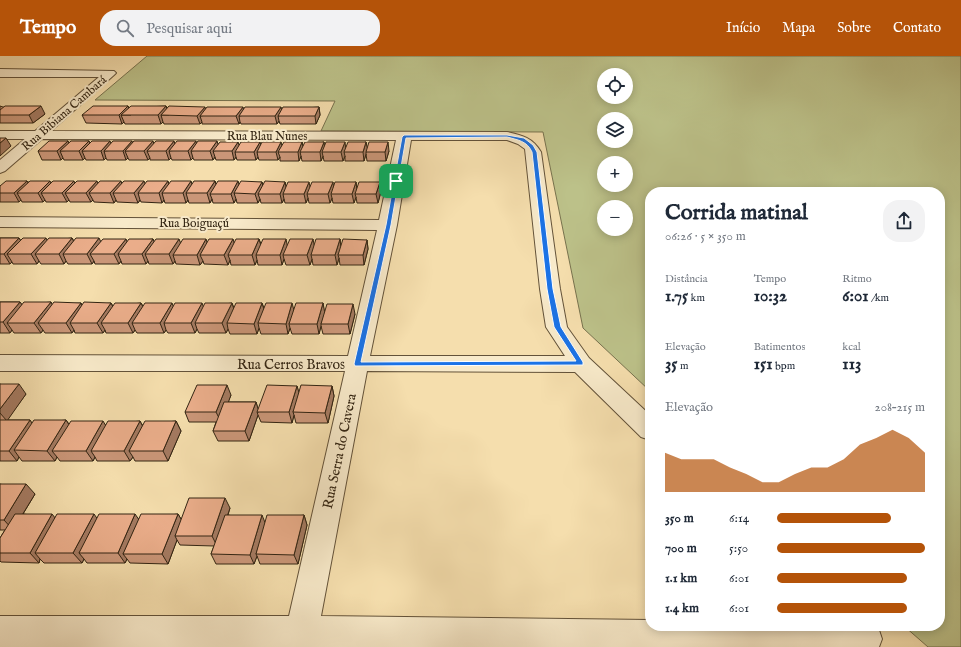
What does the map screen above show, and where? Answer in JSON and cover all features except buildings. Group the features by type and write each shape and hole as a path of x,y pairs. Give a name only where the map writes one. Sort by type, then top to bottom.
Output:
{"street":[{"name":"Rua Bibiana Cambará","path":"0,73 110,73 0,168"},
{"name":"Rua Blau Nunes","path":"0,135 404,137 507,136 522,139 532,146 534,152 550,289 557,327 581,364"},
{"name":"Rua Serra do Cavera","path":"300,640 357,364 388,225 404,137"},
{"name":"Rua Boiguaçú","path":"0,222 388,225"},
{"name":"Rua Cerros Bravos","path":"0,363 581,364"},
{"path":"581,364 645,425"},
{"path":"0,632 300,640 865,637"}],"green space":[{"path":"147,56 961,56 961,647 928,647 910,631 945,631 945,187 645,187 645,386 583,328 543,132 321,131 335,101 95,100"}],"route":[{"path":"507,136 522,139 532,146 534,152 550,289 557,327 581,364 357,364 388,225 396,181 404,137 507,136"}]}
